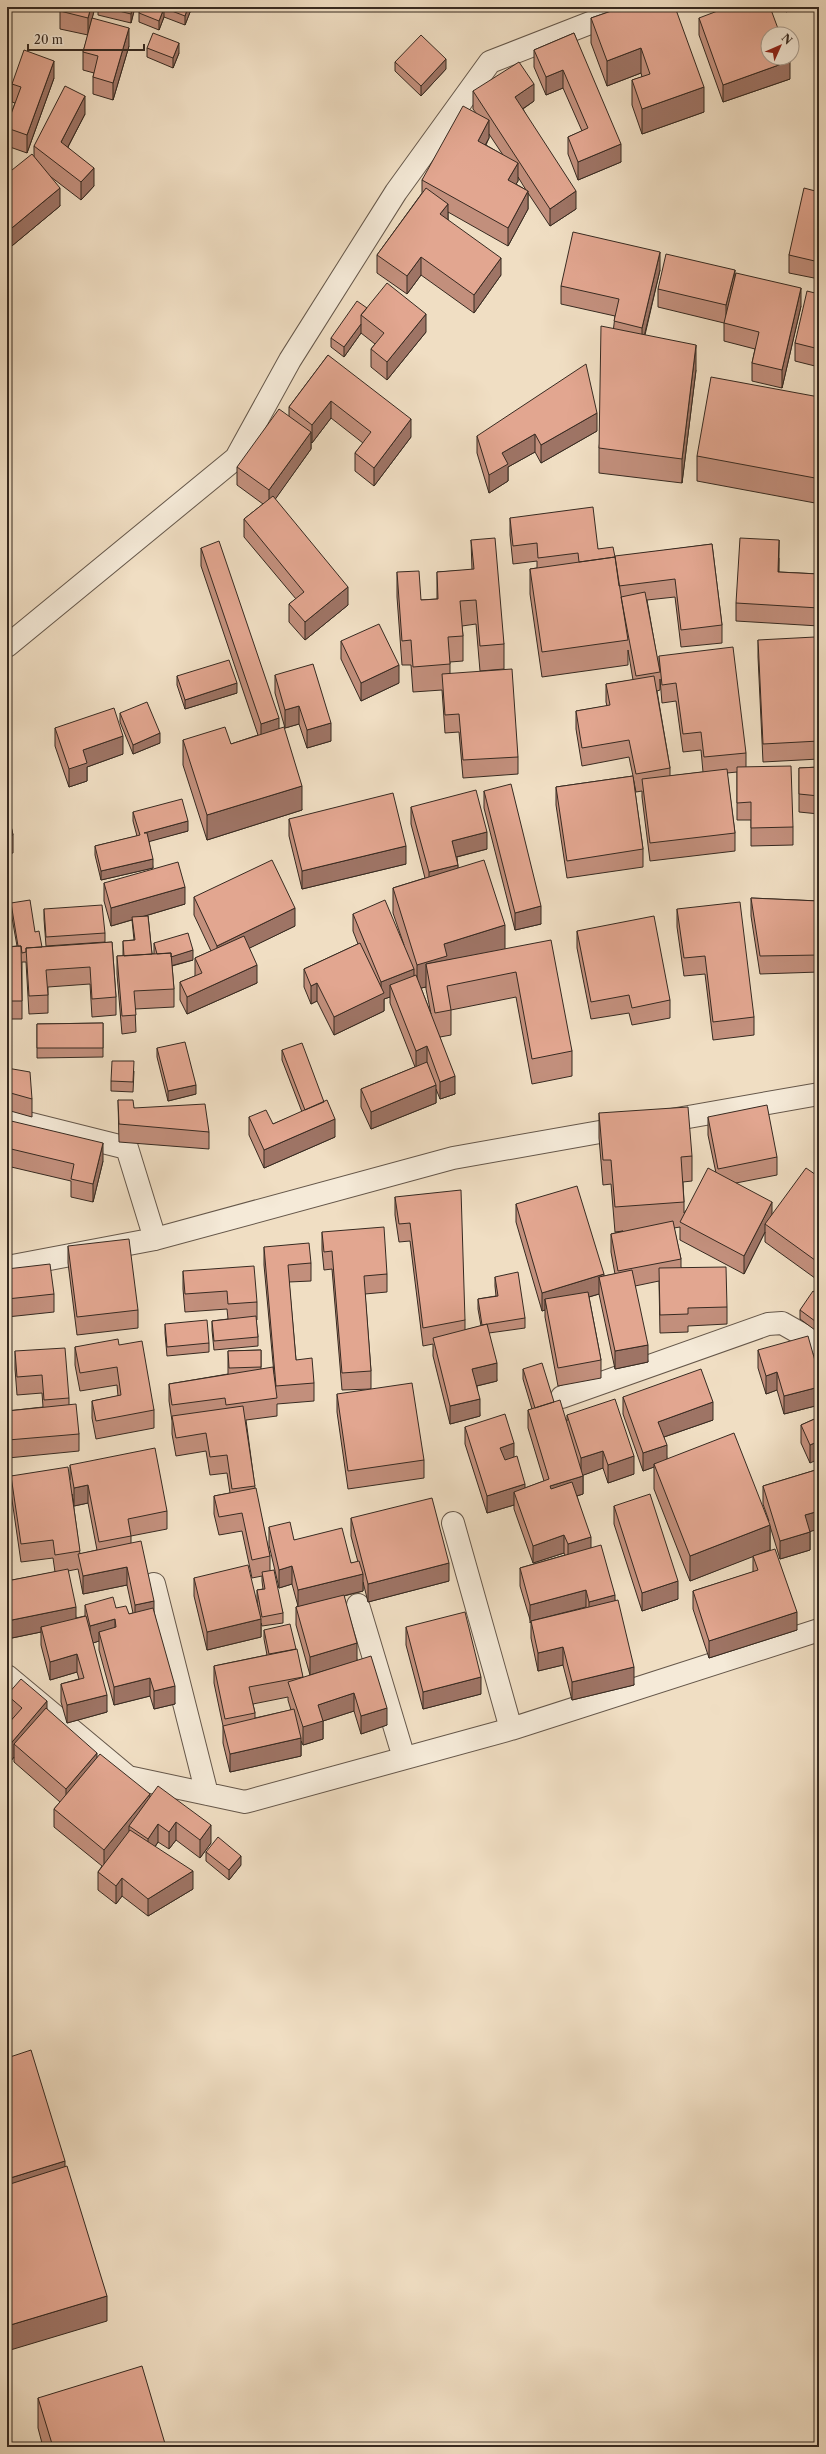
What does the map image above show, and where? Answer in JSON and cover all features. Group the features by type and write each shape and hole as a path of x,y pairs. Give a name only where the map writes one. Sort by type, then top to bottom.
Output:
{"street":[{"path":"7,646 236,458 290,360 396,192 490,62 631,7"},
{"path":"7,1267 155,1239 453,1158 819,1094"},
{"path":"7,1118 127,1148 155,1239"},
{"path":"562,1397 768,1324 782,1324 819,1344"},
{"path":"453,1523 511,1728"},
{"path":"154,1584 207,1794"},
{"path":"358,1604 404,1758"},
{"path":"7,1676 128,1777 245,1802 511,1728 819,1630"}],"building":[{"path":"61,7 91,7 88,18 60,11"},
{"path":"103,7 132,7 131,14"},
{"path":"141,7 188,7 185,16 164,8 159,21 139,13"},
{"path":"623,7 675,7 704,87 642,109 632,80 650,74 641,48 607,61 591,18"},
{"path":"728,7 770,7 777,26 760,26 760,66 776,66 723,85 699,18"},
{"path":"92,18 129,28 113,83 93,77 98,56 83,52"},
{"path":"153,33 179,43 173,58 147,48"},
{"path":"574,33 621,144 578,162 568,137 588,128 563,70 546,77 534,50"},
{"path":"421,35 446,59 421,86 395,62"},
{"path":"24,50 54,61 27,135 7,128 21,87 12,84"},
{"path":"519,62 534,84 515,97 576,191 550,209 473,91"},
{"path":"65,86 85,96 61,142 94,168 81,182 34,146"},
{"path":"463,106 489,120 478,141 518,163 508,180 528,191 508,228 422,180"},
{"path":"32,154 60,188 7,232 7,174"},
{"path":"426,188 448,204 440,214 501,258 474,295 421,257 407,276 377,255"},
{"path":"804,188 819,192 819,262 789,255"},
{"path":"573,232 660,252 642,328 614,321 619,299 561,286"},
{"path":"666,254 735,270 726,305 658,289"},
{"path":"736,273 801,288 782,370 752,363 759,332 724,323"},
{"path":"387,283 426,314 387,362 371,349 384,333 361,315"},
{"path":"807,291 819,294 819,349 795,343"},
{"path":"357,301 367,308 361,315 361,324 344,347 331,338"},
{"path":"601,326 696,345 682,459 599,448"},
{"path":"328,355 411,419 374,468 355,453 371,432 331,401 312,425 289,407"},
{"path":"586,364 597,413 541,445 535,434 502,453 508,464 489,475 477,436"},
{"path":"711,377 819,397 819,456 815,478 697,456"},
{"path":"279,409 311,432 269,490 237,467"},
{"path":"273,496 348,587 305,622 289,604 304,592 244,519"},
{"path":"593,507 598,549 613,547 615,557 579,562 578,553 538,558 537,543 513,546 510,518"},
{"path":"495,538 504,644 480,646 476,600 460,601 463,636 448,637 450,664 413,667 411,640 402,641 397,572 419,571 421,600 438,599 437,572 474,569 471,540"},
{"path":"740,538 779,540 778,572 819,574 819,608 736,603"},
{"path":"219,541 279,718 261,724 201,548"},
{"path":"712,544 722,625 681,630 675,579 619,586 615,556"},
{"path":"615,557 628,640 542,652 530,569"},
{"path":"645,592 660,672 636,676 621,597"},
{"path":"379,624 399,665 361,683 341,641"},
{"path":"815,637 819,741 763,744 758,640"},
{"path":"733,647 746,753 704,757 701,732 683,734 676,683 662,685 659,656"},
{"path":"229,660 237,683 185,700 177,676"},
{"path":"313,664 331,723 307,730 299,706 285,710 275,675"},
{"path":"512,669 518,757 463,760 459,714 445,715 442,674"},
{"path":"654,676 670,768 636,774 629,740 582,748 576,711 610,705 606,684"},
{"path":"147,702 160,733 133,745 120,713"},
{"path":"114,708 123,736 83,750 87,763 69,769 55,728"},
{"path":"225,727 231,744 284,727 302,786 207,815 183,740"},
{"path":"791,766 793,827 751,828 751,802 737,803 737,767"},
{"path":"819,767 819,796 799,794 799,768"},
{"path":"727,769 735,833 650,843 642,779"},
{"path":"633,776 643,849 567,861 556,787"},
{"path":"511,784 541,906 515,913 484,791"},
{"path":"476,790 487,832 452,841 458,865 429,872 411,807"},
{"path":"393,793 406,846 302,871 289,819"},
{"path":"182,799 188,821 144,833 147,833 153,859 101,871 95,846 140,835 133,812"},
{"path":"7,808 13,835 7,836"},
{"path":"272,860 295,908 217,946 194,897"},
{"path":"484,860 505,925 444,944 447,956 417,965 393,888"},
{"path":"178,862 185,887 111,908 104,883"},
{"path":"751,898 819,901 819,955 760,956"},
{"path":"30,900 35,932 39,931 42,947 26,948 26,952 22,953 21,946 18,946 11,903"},
{"path":"385,900 414,969 381,982 353,914"},
{"path":"740,902 754,1017 713,1022 705,956 684,958 677,909"},
{"path":"102,905 105,933 46,937 44,909"},
{"path":"148,916 152,954 124,956 123,941 135,940 132,917"},
{"path":"654,916 670,1000 632,1008 629,995 591,1002 577,931"},
{"path":"188,933 193,950 171,957 171,953 157,954 154,943"},
{"path":"244,936 257,965 187,997 180,982 202,973 195,958"},
{"path":"551,940 572,1051 532,1059 516,972 447,986 451,1010 435,1013 426,964"},
{"path":"112,942 116,997 92,999 90,967 46,970 48,995 29,996 26,948"},
{"path":"360,943 384,993 334,1017 317,983 311,986 304,969"},
{"path":"21,946 22,1001 7,1001 7,947"},
{"path":"171,953 174,989 134,991 136,1015 122,1016 117,956"},
{"path":"416,975 455,1076 440,1082 427,1046 416,1051 390,985"},
{"path":"103,1023 103,1048 37,1048 37,1024"},
{"path":"185,1042 196,1085 168,1091 157,1048"},
{"path":"302,1043 324,1102 305,1110 282,1050"},
{"path":"112,1061 134,1061 133,1082 111,1081"},
{"path":"427,1062 436,1085 371,1112 361,1089"},
{"path":"7,1068 30,1072 32,1099 7,1092"},
{"path":"118,1100 133,1100 134,1108 205,1104 209,1132 119,1124"},
{"path":"327,1100 335,1119 264,1150 249,1117 266,1110 273,1124"},
{"path":"767,1105 777,1157 718,1169 708,1117"},
{"path":"688,1107 692,1156 681,1157 684,1202 615,1207 611,1160 603,1160 599,1113"},
{"path":"7,1120 103,1143 93,1184 71,1179 74,1164 7,1148"},
{"path":"708,1168 772,1202 744,1256 680,1222"},
{"path":"806,1168 819,1177 819,1263 765,1224"},
{"path":"577,1186 604,1274 542,1293 516,1204"},
{"path":"461,1190 465,1320 423,1328 410,1223 399,1224 395,1197"},
{"path":"673,1221 681,1259 618,1271 611,1234"},
{"path":"384,1227 387,1274 364,1276 371,1371 342,1373 332,1251 324,1252 322,1232"},
{"path":"129,1239 138,1310 77,1317 68,1246"},
{"path":"309,1243 311,1263 288,1265 296,1360 312,1358 314,1383 276,1386 264,1247"},
{"path":"50,1264 54,1294 7,1299 7,1269"},
{"path":"254,1266 257,1302 228,1304 227,1291 185,1294 183,1271"},
{"path":"726,1267 727,1307 688,1308 688,1314 660,1315 659,1268"},
{"path":"632,1270 648,1345 615,1351 599,1277"},
{"path":"518,1272 525,1318 482,1325 478,1299 498,1296 495,1277"},
{"path":"813,1291 819,1295 819,1324 800,1310"},
{"path":"588,1292 601,1360 558,1368 545,1299"},
{"path":"256,1316 258,1337 214,1341 212,1321"},
{"path":"207,1320 209,1343 167,1347 165,1324"},
{"path":"487,1324 497,1363 472,1369 480,1399 450,1406 433,1338"},
{"path":"808,1336 819,1375 819,1387 784,1396 777,1372 766,1376 758,1350"},
{"path":"118,1339 119,1345 142,1341 154,1410 96,1421 92,1401 121,1395 117,1367 80,1373 75,1347"},
{"path":"65,1348 69,1398 44,1400 42,1375 17,1377 15,1351"},
{"path":"261,1350 261,1367 229,1368 228,1351"},
{"path":"542,1363 554,1402 535,1408 523,1369"},
{"path":"273,1367 277,1398 226,1405 225,1398 172,1405 169,1384"},
{"path":"701,1369 713,1402 658,1422 667,1445 643,1453 623,1397"},
{"path":"412,1383 424,1460 348,1471 337,1394"},
{"path":"615,1399 634,1456 608,1465 603,1451 581,1458 567,1415"},
{"path":"560,1400 583,1476 550,1486 551,1489 572,1482 591,1537 568,1544 564,1535 533,1546 514,1492 549,1479 528,1410"},
{"path":"76,1404 79,1434 8,1440 7,1411"},
{"path":"243,1406 255,1486 232,1489 227,1455 210,1457 206,1433 176,1438 172,1416"},
{"path":"505,1414 514,1443 500,1448 505,1460 517,1456 525,1484 487,1496 465,1427"},
{"path":"819,1417 819,1441 810,1445 801,1425"},
{"path":"734,1433 770,1525 690,1556 654,1464"},
{"path":"155,1448 167,1511 128,1519 131,1536 99,1542 88,1485 74,1488 70,1465"},
{"path":"68,1467 80,1551 55,1555 53,1540 21,1544 11,1476"},
{"path":"819,1469 819,1511 805,1515 810,1532 780,1541 763,1486"},
{"path":"256,1488 270,1556 252,1560 242,1513 219,1517 214,1496"},
{"path":"650,1494 678,1581 642,1593 614,1506"},
{"path":"432,1498 449,1563 368,1584 351,1518"},
{"path":"290,1522 294,1540 342,1528 351,1563 359,1561 363,1574 298,1590 292,1566 279,1570 269,1527"},
{"path":"141,1541 154,1601 135,1605 127,1567 83,1576 78,1554"},
{"path":"601,1545 615,1595 589,1602 586,1590 530,1605 520,1568"},
{"path":"775,1549 797,1612 709,1641 693,1591 758,1570 753,1556"},
{"path":"248,1565 261,1619 207,1632 194,1578"},
{"path":"68,1569 76,1607 7,1621 7,1581"},
{"path":"274,1570 283,1613 262,1617 257,1590 265,1589 262,1572"},
{"path":"344,1595 357,1643 310,1657 296,1607"},
{"path":"113,1597 116,1608 126,1606 129,1614 153,1608 175,1686 154,1691 150,1678 114,1687 99,1632 116,1627 115,1619 90,1626 85,1605"},
{"path":"618,1600 634,1667 572,1682 563,1647 538,1653 531,1621"},
{"path":"465,1612 481,1677 423,1692 406,1627"},
{"path":"86,1616 107,1695 67,1705 61,1684 84,1678 77,1654 50,1662 41,1627"},
{"path":"290,1624 296,1649 269,1654 264,1630"},
{"path":"297,1649 303,1677 249,1687 255,1713 225,1719 214,1666"},
{"path":"371,1656 387,1708 361,1716 354,1693 318,1705 323,1721 303,1727 288,1682"},
{"path":"21,1679 47,1701 7,1748 7,1725 22,1708 7,1695"},
{"path":"46,1708 97,1753 66,1789 14,1744"},
{"path":"294,1709 301,1738 230,1754 223,1726"},
{"path":"100,1754 150,1794 104,1850 54,1809"},
{"path":"158,1786 211,1825 200,1840 176,1822 169,1832 158,1824 148,1839 129,1826"},
{"path":"130,1830 193,1871 148,1899 122,1878 116,1886 98,1872"},
{"path":"218,1837 241,1856 229,1870 206,1852"},
{"path":"31,2050 65,2161 7,2179 7,2058"},
{"path":"67,2166 107,2296 7,2326 7,2185"},
{"path":"142,2366 166,2447 53,2447 38,2398"}]}
